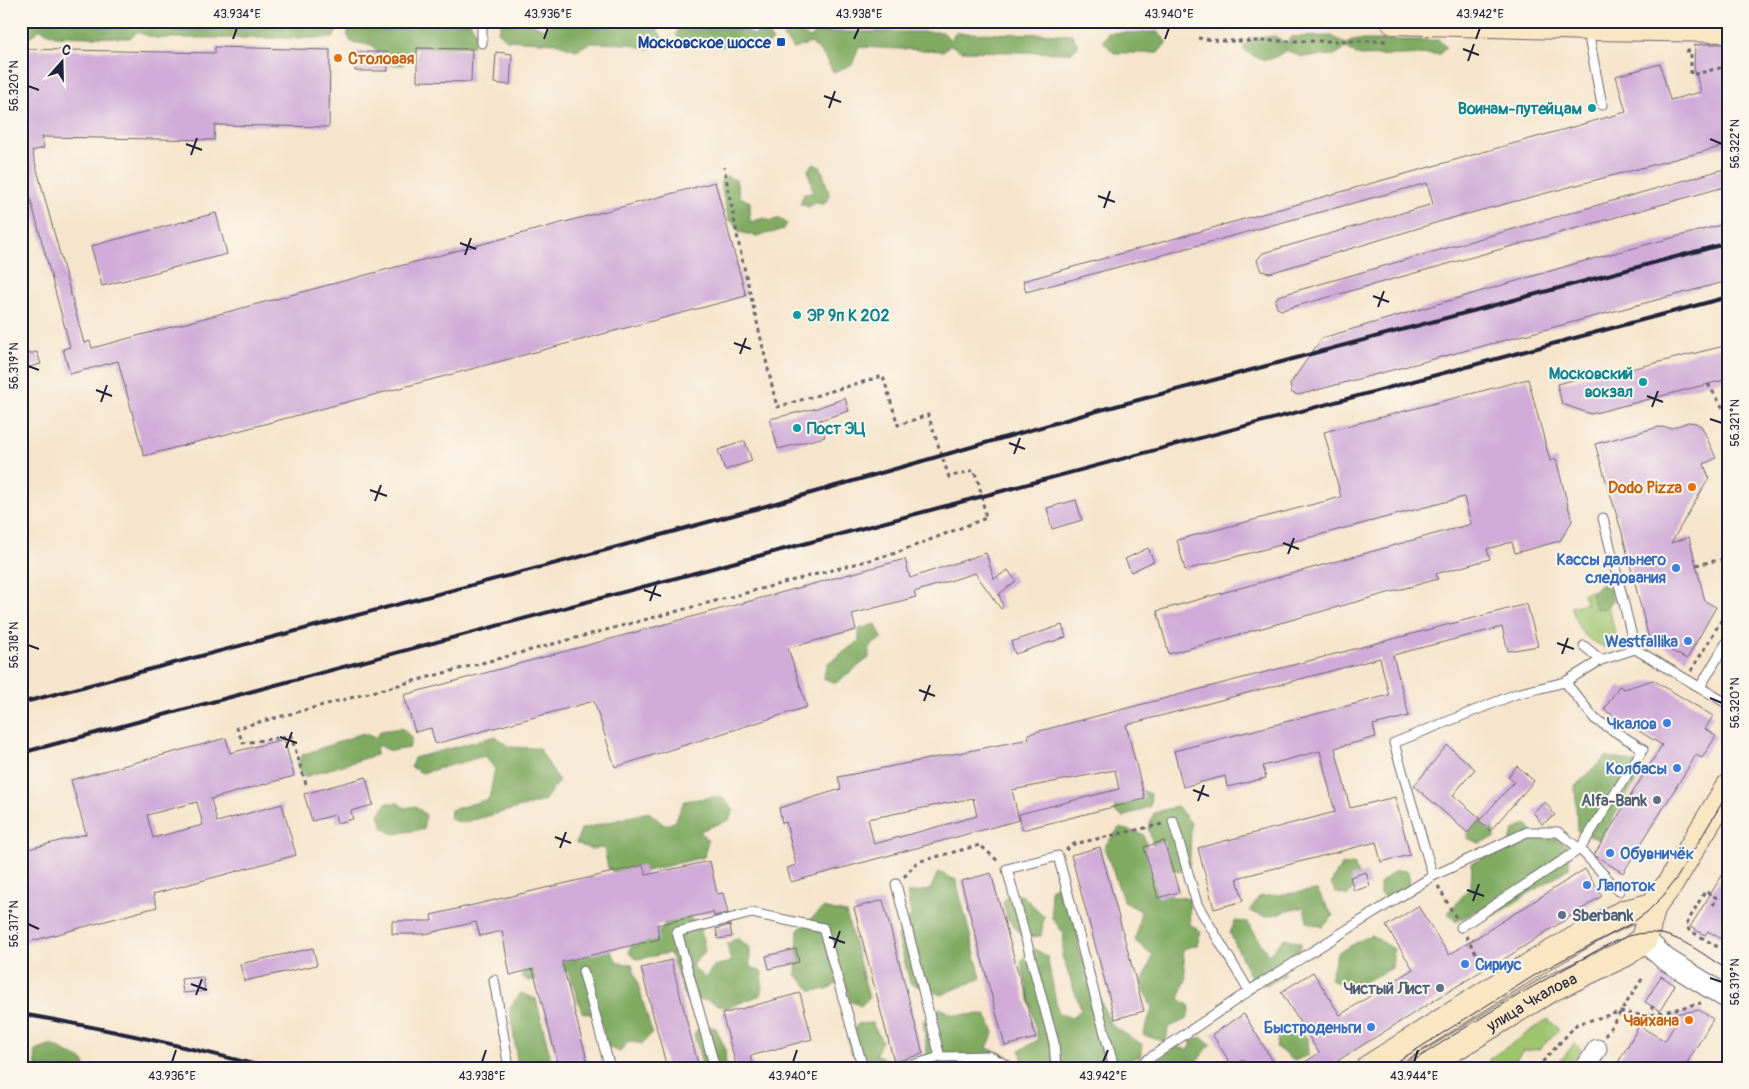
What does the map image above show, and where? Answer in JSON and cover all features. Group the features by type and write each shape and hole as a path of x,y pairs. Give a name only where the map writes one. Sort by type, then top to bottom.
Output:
{"main road":[{"path":"1394,21 1590,28 1728,29"},
{"path":"1644,939 1653,906 1670,884 1728,788"},
{"name":"улица Чкалова","path":"1370,1068 1535,963 1604,923 1624,913 1653,906"},
{"name":"улица Чкалова","path":"1421,1068 1548,990 1626,953 1644,939"}],"street":[{"path":"1644,939 1665,959 1728,998"},
{"path":"1585,1068 1597,1049"}],"lane":[{"path":"482,21 482,43"},
{"path":"1590,28 1590,42 1602,105"},
{"path":"1603,518 1635,649 1728,704"},
{"path":"1700,687 1728,640"},
{"path":"1584,646 1601,660"},
{"path":"1433,876 1394,743 1516,694 1565,682 1601,660 1635,649"},
{"path":"1460,927 1580,849 1643,749 1595,719 1565,682"},
{"path":"1173,821 1197,904 1249,991"},
{"path":"1135,1068 1249,991 1433,876 1527,832 1558,832 1580,849 1619,892"},
{"path":"1056,1068 1054,1043 1007,869 1058,856 1114,1068"},
{"path":"896,884 940,1057"},
{"path":"715,1068 677,932 752,913 823,928 863,1068"},
{"path":"583,971 610,1068"},
{"path":"494,980 509,1068"},
{"path":"903,1068 940,1057 989,1056 1012,1068"}],"path":[{"path":"306,784 291,736 243,743 237,728 896,553 986,518 974,470 949,477 928,414 898,426 883,376 777,407 740,250 724,167"},
{"path":"1708,384 1727,413"},
{"path":"1696,565 1728,558"},
{"path":"1686,680 1728,609"},
{"path":"1058,856 1074,844 1173,821"},
{"path":"896,884 918,862 980,845 1007,869"},
{"path":"1713,905 1717,898 1705,891 1686,925 1689,930 1728,953"},
{"path":"1722,958 1728,961"},
{"path":"1597,1049 1644,976"},
{"path":"1537,1068 1577,1024 1620,1012 1647,1016 1702,1003"},
{"path":"1647,1016 1653,1006"}],"green space":[{"path":"21,21 39,21 41,23 44,21 127,21 132,24 135,21 334,21 340,26 333,38 155,38 137,32 130,38 55,36 40,29 30,37 21,37"},
{"path":"390,21 470,22 476,33 473,46 413,48 403,65 391,65 371,45 351,42 347,34 354,22 379,27"},
{"path":"502,21 528,21 543,29 555,22 654,24 663,39 649,50 630,44 590,43 576,50 556,43 507,40 498,32"},
{"path":"681,26 745,27 753,35 764,30 773,41 761,49 750,42 744,47 682,45 676,34"},
{"path":"793,30 810,38 817,32 943,32 951,40 955,33 1072,34 1078,46 1070,53 962,51 950,45 943,51 859,47 852,65 833,72 824,56 811,43 794,49 782,37"},
{"path":"1158,32 1167,42 1158,53 1114,53 1103,41 1108,33"},
{"path":"1275,36 1286,44 1291,37 1332,36 1346,44 1351,40 1439,40 1446,47 1440,54 1360,56 1346,48 1334,55 1302,57 1286,50 1274,58 1264,60 1255,57 1243,49 1249,39"},
{"path":"813,164 821,167 830,197 823,205 816,202 809,207 800,204 804,194 813,192 808,169"},
{"path":"726,176 736,180 740,197 750,202 750,222 764,218 771,221 780,218 787,224 783,230 757,236 738,232 736,224 729,220 720,182"},
{"path":"1600,584 1609,587 1613,601 1604,609 1595,608 1591,593"},
{"path":"1603,588 1618,642 1606,648 1582,633 1571,607 1586,603 1583,593"},
{"path":"876,624 882,638 869,647 869,658 836,683 823,678 828,663 859,641 859,629"},
{"path":"402,728 412,738 409,748 391,751 377,745 376,755 304,777 297,765 302,755 363,733 375,738 380,731"},
{"path":"496,736 509,747 539,748 559,781 544,801 462,823 450,819 451,810 489,799 495,769 485,756 422,773 411,767 414,758"},
{"path":"1607,756 1636,763 1639,777 1599,840 1577,831 1575,786"},
{"path":"1140,790 1151,794 1150,806 1124,817 1114,812 1116,800"},
{"path":"720,796 734,809 729,820 700,831 708,841 704,857 622,877 608,868 604,848 590,849 576,843 581,829 649,812 664,825 675,822 684,801"},
{"path":"386,803 398,803 405,808 416,806 426,815 423,829 394,834 384,829 379,815"},
{"path":"1177,806 1191,823 1190,864 1180,872 1160,865 1148,828 1154,813"},
{"path":"1471,820 1492,822 1494,838 1479,843 1467,838"},
{"path":"1527,824 1536,838 1558,839 1570,847 1569,868 1494,916 1476,911 1456,922 1448,913 1471,886 1472,863 1508,846 1514,830"},
{"path":"1119,828 1143,834 1159,886 1173,897 1189,898 1190,924 1201,932 1197,945 1183,949 1186,979 1179,999 1190,1006 1187,1019 1168,1028 1166,1042 1143,1035 1152,1009 1142,983 1153,955 1135,941 1141,911 1124,902 1104,847"},
{"path":"1354,864 1359,877 1348,896 1335,892 1331,883 1341,865"},
{"path":"1396,870 1408,871 1410,885 1391,899 1380,894 1380,883"},
{"path":"938,872 956,880 981,978 941,995 910,983 898,936 911,915 907,893 930,890"},
{"path":"1060,884 1082,922 1078,948 1111,1025 1143,1045 1140,1057 1108,1062 1104,1068 1061,1068 1058,1064 1048,1068 1024,1065 1020,1050 1038,1040 1021,962 1031,947 1047,956 1058,1013 1072,1018 1081,1009 1062,956 1064,934 1052,918 1050,889"},
{"path":"1317,890 1333,916 1323,927 1307,922 1304,907 1265,917 1249,911 1259,897"},
{"path":"1010,892 1023,896 1044,916 1041,936 1023,937 1007,918 1003,902"},
{"path":"823,908 846,913 869,998 861,1006 850,1001 845,979 827,989 812,991 796,975 798,930"},
{"path":"680,912 700,924 705,951 692,966 705,978 714,966 731,962 727,944 737,938 750,948 750,966 763,973 761,995 726,1008 706,1000 686,1000 670,953 637,959 629,953 634,938 661,931 668,917"},
{"path":"1235,921 1248,922 1268,955 1285,938 1301,943 1297,958 1284,964 1285,975 1268,985 1253,982 1230,933"},
{"path":"1371,935 1394,949 1392,968 1350,989 1330,979 1337,953"},
{"path":"607,945 618,963 632,964 652,1033 642,1044 629,1041 620,1052 608,1047 599,1017 582,1012 568,971 529,981 521,976 527,965"},
{"path":"521,993 536,999 553,1068 518,1068 510,1007"},
{"path":"939,1008 954,1015 985,1014 994,1032 987,1048 1006,1055 1014,1068 975,1068 974,1064 954,1063 946,1068 915,1068 916,1060 927,1056 923,1021"},
{"path":"1548,1019 1559,1029 1540,1049 1523,1051 1510,1067 1490,1065 1489,1059"},
{"path":"872,1023 882,1041 876,1054 893,1064 893,1068 867,1068 867,1062 851,1053 847,1036 858,1024"},
{"path":"1294,1024 1307,1038 1308,1055 1294,1061 1276,1047 1280,1029"},
{"path":"701,1025 716,1028 725,1048 726,1068 703,1068 694,1034"},
{"path":"1201,1037 1211,1044 1191,1068 1148,1068 1148,1066 1176,1047 1189,1050 1192,1041"},
{"path":"1575,1043 1582,1050 1571,1068 1554,1068"},
{"path":"52,1045 84,1061 85,1068 36,1068 35,1051"}],"building":[{"path":"1728,44 1728,145 1452,218 1270,273 1261,271 1257,260 1263,253 1433,204 1427,183 1026,292 1023,281 1626,112 1616,76 1660,64 1670,100 1701,92 1694,68 1695,45"},
{"path":"215,47 330,50 329,127 215,125 214,140 42,137 44,148 32,151 84,343 90,341 92,348 715,182 746,296 144,456 118,361 70,374 63,349 70,347 21,163 21,49 215,53"},
{"path":"417,48 472,49 471,82 417,81"},
{"path":"355,52 388,52 388,71 355,71"},
{"path":"496,52 512,54 510,85 494,83"},
{"path":"1728,168 1728,186 1282,310 1277,308 1275,301 1278,296"},
{"path":"216,213 227,254 102,286 91,246"},
{"path":"1728,223 1728,281 1298,395 1292,393 1290,384 1322,338 1581,262"},
{"name":"Московский вокзал","path":"1728,345 1728,379 1591,414 1562,404 1557,384 1610,371 1611,374"},
{"path":"37,352 41,364 21,369 21,356"},
{"path":"1528,379 1550,461 1556,459 1572,521 1560,541 1515,553 1512,542 1487,549 1490,559 1436,574 1438,579 1169,654 1157,611 1471,524 1464,497 1185,570 1177,540 1341,497 1324,432"},
{"name":"Пост ЭЦ","path":"845,398 849,411 820,420 825,437 778,449 770,419 817,408"},
{"path":"1688,422 1696,423 1702,427 1716,458 1704,464 1709,478 1671,543 1689,537 1705,601 1716,607 1687,659 1649,639 1622,533 1595,444 1659,427 1672,428"},
{"path":"745,441 752,461 725,470 718,450"},
{"path":"1076,500 1082,520 1052,529 1047,508"},
{"path":"1148,548 1154,561 1131,572 1125,559"},
{"path":"986,553 994,579 1008,570 1016,581 999,594 1003,607 1001,609 975,573 914,592 916,597 852,614 856,630 788,648 807,707 615,767 594,701 435,744 431,728 415,732 404,695 905,559 910,578"},
{"path":"1527,604 1538,646 1508,651 1502,627 1393,655 1409,716 1373,725 1376,737 1335,748 1350,808 1395,797 1410,855 1381,862 1376,842 1237,878 1243,901 1214,909 1198,848 1335,812 1320,751 1263,766 1266,778 1227,787 1225,776 1183,787 1174,751 1389,695 1380,658 1126,725 1145,799 1022,830 1019,814 1119,789 1115,770 1012,790 1019,820 791,882 787,868 796,865 786,822 782,823 779,808 841,789 838,777 1029,739 1028,734","holes":["973,798 977,816 874,844 868,819"]},
{"path":"1062,625 1066,637 1015,654 1011,642"},
{"path":"1653,680 1713,716 1705,729 1716,736 1702,758 1696,755 1623,873 1594,855 1662,745 1604,710 1619,686 1624,689"},
{"path":"226,738 230,753 284,739 294,776 211,799 217,822 282,804 296,855 153,894 157,907 21,944 21,851 86,834 71,780","holes":["197,802 203,825 153,838 147,815"]},
{"path":"1447,745 1475,769 1453,795 1480,818 1468,833 1414,786"},
{"path":"1517,766 1534,781 1490,831 1479,821 1514,782 1508,777"},
{"path":"366,777 373,805 351,811 353,819 337,823 335,815 312,821 304,794"},
{"path":"1545,802 1555,815 1542,824 1533,812"},
{"path":"1164,841 1179,892 1158,898 1144,847"},
{"path":"1100,847 1144,1011 1115,1019 1071,855"},
{"path":"710,861 717,894 723,893 728,913 714,916 713,912 657,925 659,939 562,962 589,1068 559,1068 533,969 510,975 502,931 480,936 476,922 425,934 392,934 392,921 432,921 431,915 643,865 646,875"},
{"path":"1728,866 1728,943 1708,931 1705,935 1690,927"},
{"path":"1585,869 1602,896 1492,967 1491,965 1326,1068 1296,1068 1319,1053 1281,992 1313,972 1340,1015 1413,969 1386,926 1418,906 1449,955"},
{"path":"1366,872 1370,886 1354,891 1350,877"},
{"path":"991,873 1036,1038 1005,1046 961,881"},
{"path":"883,900 923,1054 894,1062 854,908"},
{"path":"730,925 732,937 718,939 716,929"},
{"path":"313,948 317,965 244,981 240,964"},
{"path":"796,949 799,962 769,969 766,956"},
{"path":"671,960 699,1068 667,1068 641,968"},
{"path":"1661,976 1675,985 1660,1011 1645,1002"},
{"path":"203,977 205,991 183,993 181,979"},
{"path":"800,993 812,1039 750,1056 754,1068 737,1068 722,1014"},
{"path":"1699,1010 1713,1019 1684,1068 1615,1068 1639,1026 1665,1041 1677,1021 1668,1015"},
{"path":"1244,1014 1277,1068 1249,1068 1244,1059 1232,1066 1212,1034"}],"tram line":[{"path":"1387,1068 1540,972 1632,923 1647,912 1663,896 1678,876 1728,793"},
{"path":"1402,1068 1532,987 1624,938 1644,933 1654,933 1674,938 1693,947 1728,970"}],"railway":[{"path":"21,703 606,550 1097,411 1728,243"},
{"path":"21,753 1728,297"},
{"path":"21,1014 146,1038 269,1068"}],"place":[{"name":"Московское шоссе","path":"781,42"},
{"name":"Столовая","path":"338,58"},
{"name":"Воинам-путейцам","path":"1592,108"},
{"name":"ЭР 9п К 202","path":"797,315"},
{"name":"Московский вокзал","path":"1643,382"},
{"name":"Пост ЭЦ","path":"797,428"},
{"name":"Dodo Pizza","path":"1692,487"},
{"name":"Кассы дальнего следования","path":"1676,568"},
{"name":"Westfallika","path":"1688,641"},
{"name":"Чкалов","path":"1667,723"},
{"name":"Колбасы","path":"1677,768"},
{"name":"Alfa-Bank","path":"1657,800"},
{"name":"Обувничёк","path":"1610,853"},
{"name":"Лапоток","path":"1587,885"},
{"name":"Sberbank","path":"1562,915"},
{"name":"Сириус","path":"1465,964"},
{"name":"Чистый Лист","path":"1440,988"},
{"name":"Чайхана","path":"1689,1020"},
{"name":"Быстроденьги","path":"1371,1027"}]}
